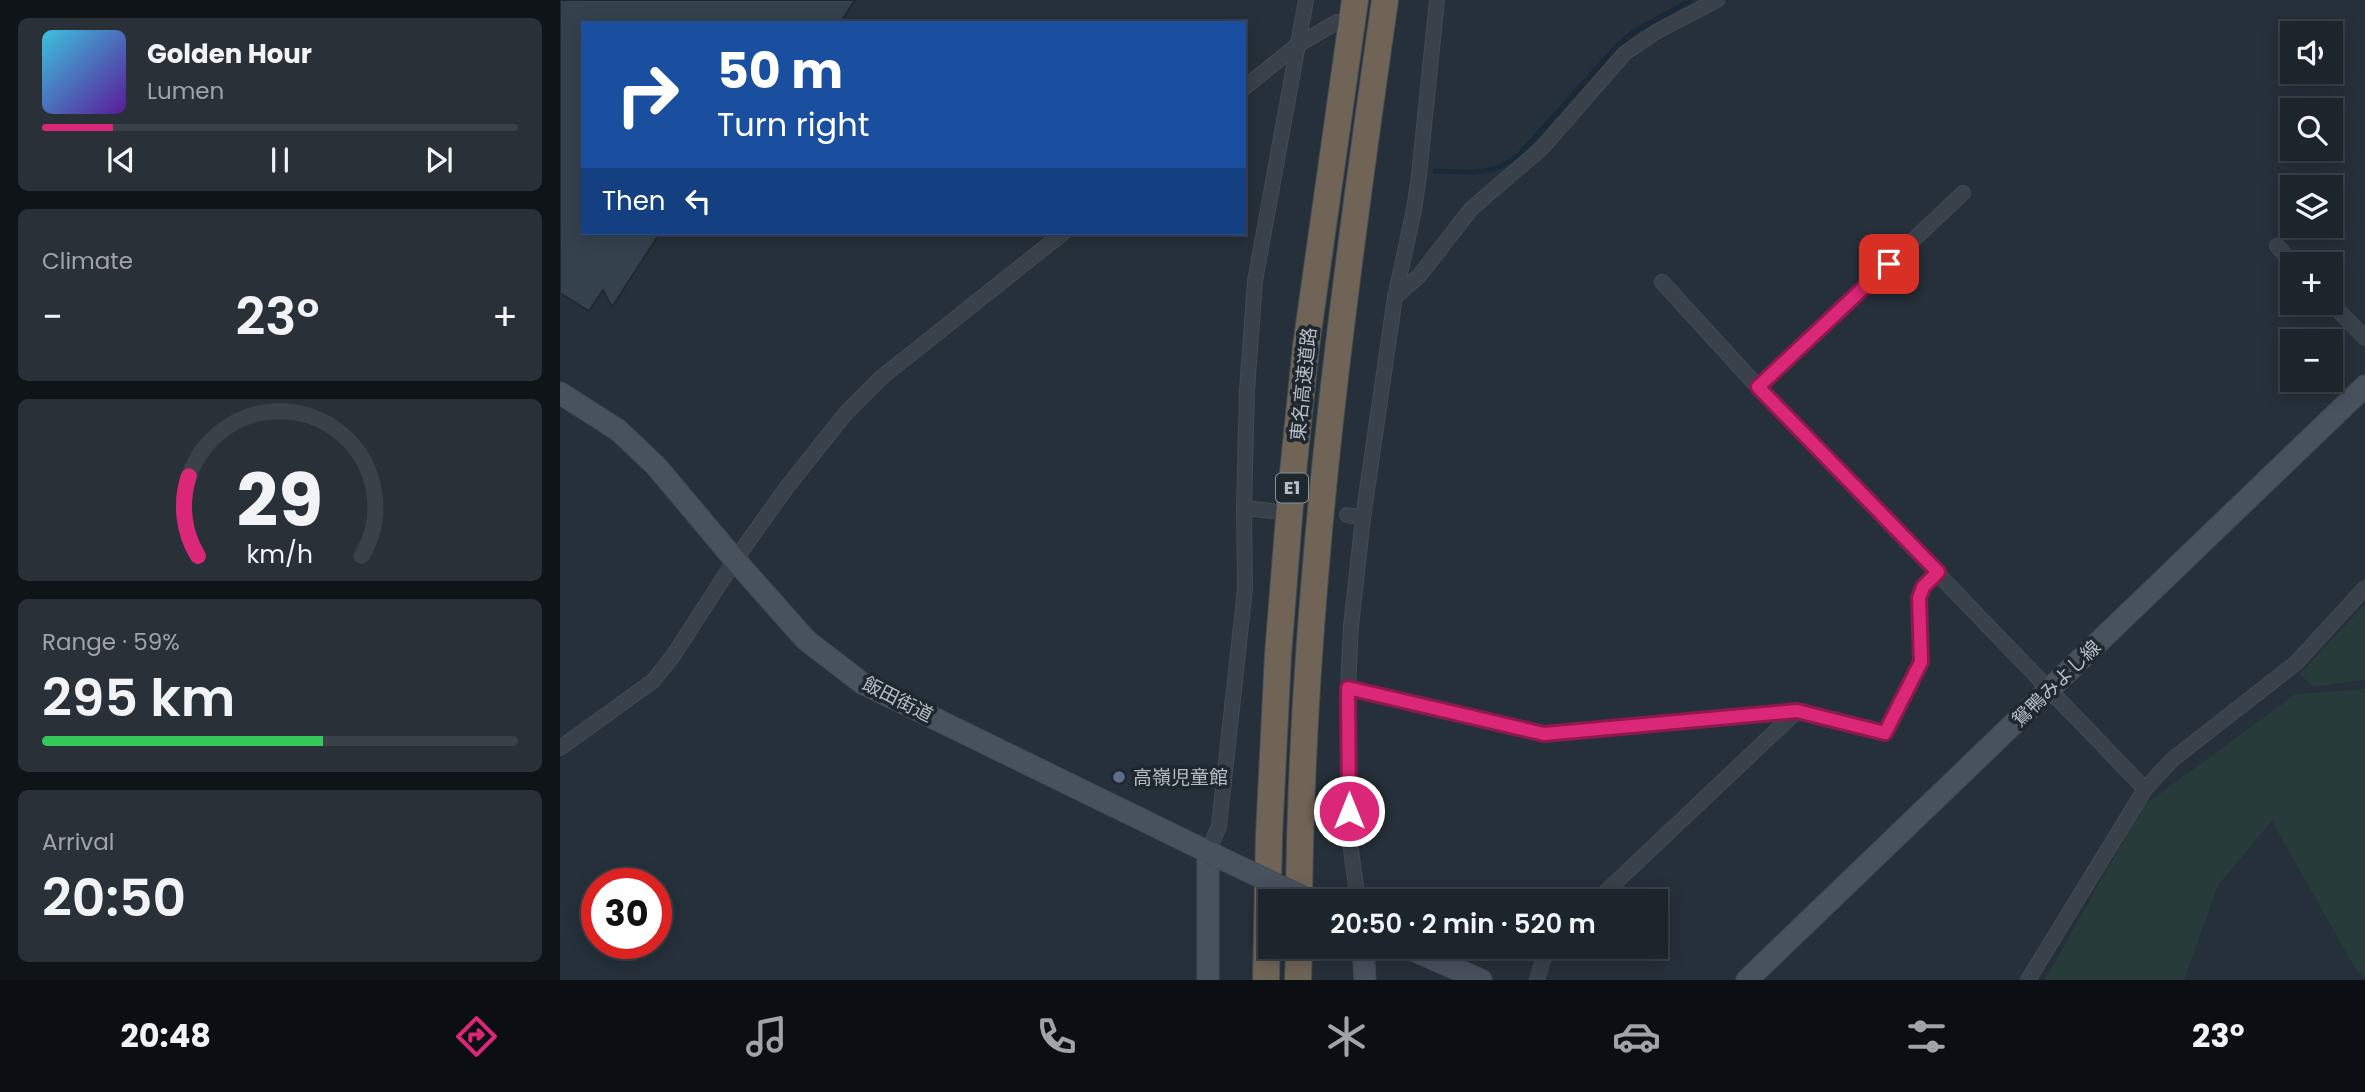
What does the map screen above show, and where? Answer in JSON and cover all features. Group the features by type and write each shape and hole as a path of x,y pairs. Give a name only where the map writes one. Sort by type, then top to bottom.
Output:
{"highway":[{"name":"東名高速道路","path":"1266,980 1269,836 1278,655 1291,492 1306,346 1355,0"},
{"name":"東名高速道路","path":"1299,889 1309,658 1322,496 1338,349 1385,0"},
{"path":"1298,980 1299,959"}],"main road":[{"name":"鴛鴨みよし線","path":"1747,980 2365,386"},
{"name":"飯田街道","path":"560,393 618,430 656,466 806,640 862,683 1286,889"},
{"path":"1208,852 1208,980"},
{"path":"1364,959 1365,980"},
{"path":"1433,959 1481,980"}],"street":[{"path":"1208,852 1220,826 1245,589 1247,390 1255,281 1306,0"},
{"path":"1356,889 1349,835 1348,688 1351,626 1363,518 1395,298 1418,186 1437,0"},
{"path":"1395,298 1419,276 1471,209 1542,148 1625,53 1656,32 1717,0"},
{"path":"1246,86 1296,46 1337,22"},
{"path":"1758,387 1963,193"},
{"path":"560,748 653,681 673,656 735,560 846,413 882,377 1060,235"},
{"path":"2277,246 2283,252"},
{"path":"1662,282 1758,387 2051,688 2145,789"},
{"path":"2343,315 2365,338"},
{"path":"1244,508 1272,510"},
{"path":"1347,515 1363,518"},
{"path":"1348,688 1544,734 1797,711 1885,733 1921,662 1919,598 1923,587 1938,572"},
{"path":"2028,980 2145,789 2173,759 2296,663 2365,588"},
{"path":"1609,889 1797,711"},
{"path":"1537,980 1543,959"}],"shaded area":[{"path":"2365,604 2365,680 2313,687 2300,674"},
{"path":"2365,689 2365,978 2355,968 2272,821 2218,885 2184,980 2045,980 2143,806 2296,694"}],"building":[{"path":"560,0 855,0 841,21 581,21 581,235 659,235 612,307 603,290 589,311 560,293"}],"waterway":[{"path":"1435,171 1480,172 1499,166 1520,154 1616,47 1632,33 1691,0"}],"place":[{"name":"高嶺児童館","path":"1119,777"}],"route":[{"path":"1349,811 1348,688 1544,734 1797,711 1885,733 1921,662 1919,598 1923,587 1938,572 1758,387 1889,264"}]}
